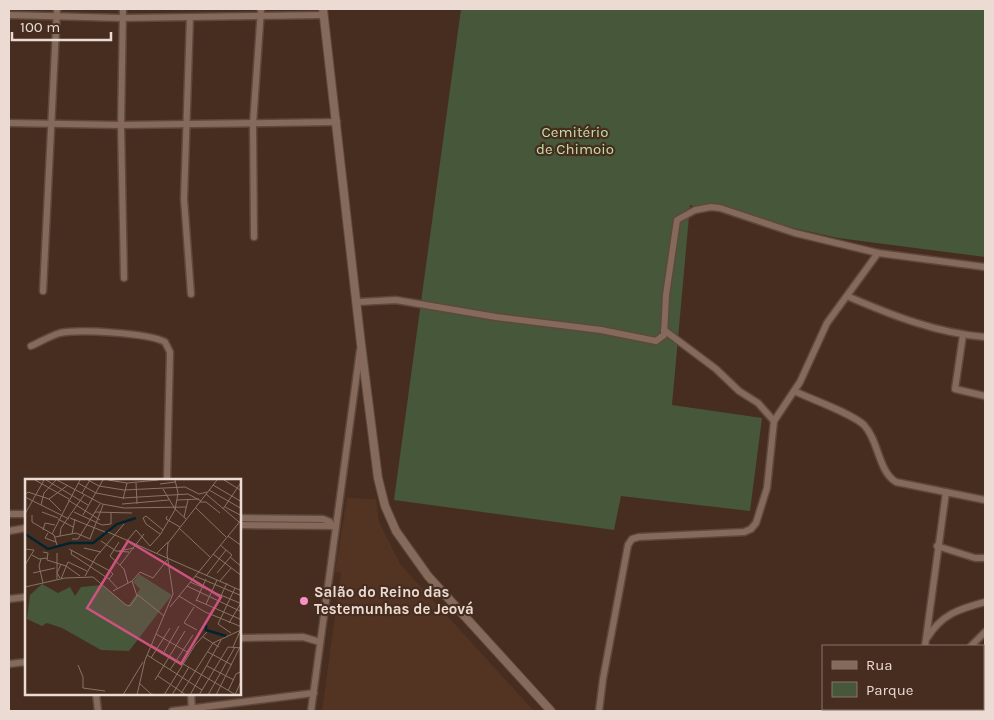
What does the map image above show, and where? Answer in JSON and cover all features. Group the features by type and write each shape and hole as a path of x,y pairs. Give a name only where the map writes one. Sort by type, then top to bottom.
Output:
{"street":[{"path":"43,290 53,123 57,9"},
{"path":"123,9 121,124 124,278"},
{"path":"9,15 122,18 190,17 261,12 324,12 378,478 388,515 396,531 428,576 551,711"},
{"path":"254,236 254,124 261,12"},
{"path":"190,17 184,199 191,294"},
{"path":"9,123 254,124 337,122"},
{"path":"358,302 396,300 496,317 601,330 656,341 664,335 666,295 677,220 695,210 711,207 720,208 795,233 878,253 985,267"},
{"path":"599,711 603,679 628,545 632,539 639,537 744,532 751,529 756,523 767,488 774,421 812,360 827,323 878,253"},
{"path":"847,296 904,318 963,335 985,337"},
{"path":"664,330 716,369 739,391 758,403 774,421"},
{"path":"31,346 53,336 67,333 124,334 166,342 170,352 167,479"},
{"path":"963,335 955,389 985,396"},
{"path":"311,711 334,526 361,344"},
{"path":"794,391 864,426 891,479 896,482 985,500"},
{"path":"925,643 946,492"},
{"path":"9,514 25,514"},
{"path":"241,518 323,519 328,520 334,526"},
{"path":"241,526 334,526"},
{"path":"9,531 25,528"},
{"path":"937,546 985,558"},
{"path":"9,599 25,597"},
{"path":"925,643 935,625 945,616 985,602"},
{"path":"972,645 985,632"},
{"path":"241,638 303,637 320,642"},
{"path":"9,664 25,662"},
{"path":"172,711 192,710 314,692"},
{"path":"96,695 98,711"},
{"path":"190,695 192,710"}],"shaded area":[{"path":"347,498 376,499 379,522 400,564 534,711 322,711 341,573 335,571"}],"green space":[{"name":"Cemitério de Chimoio","path":"461,9 985,9 985,257 838,238 690,205 672,405 762,418 750,511 621,496 614,530 394,500"}],"place":[{"name":"Salão do Reino das Testemunhas de Jeová","path":"304,601"}]}
